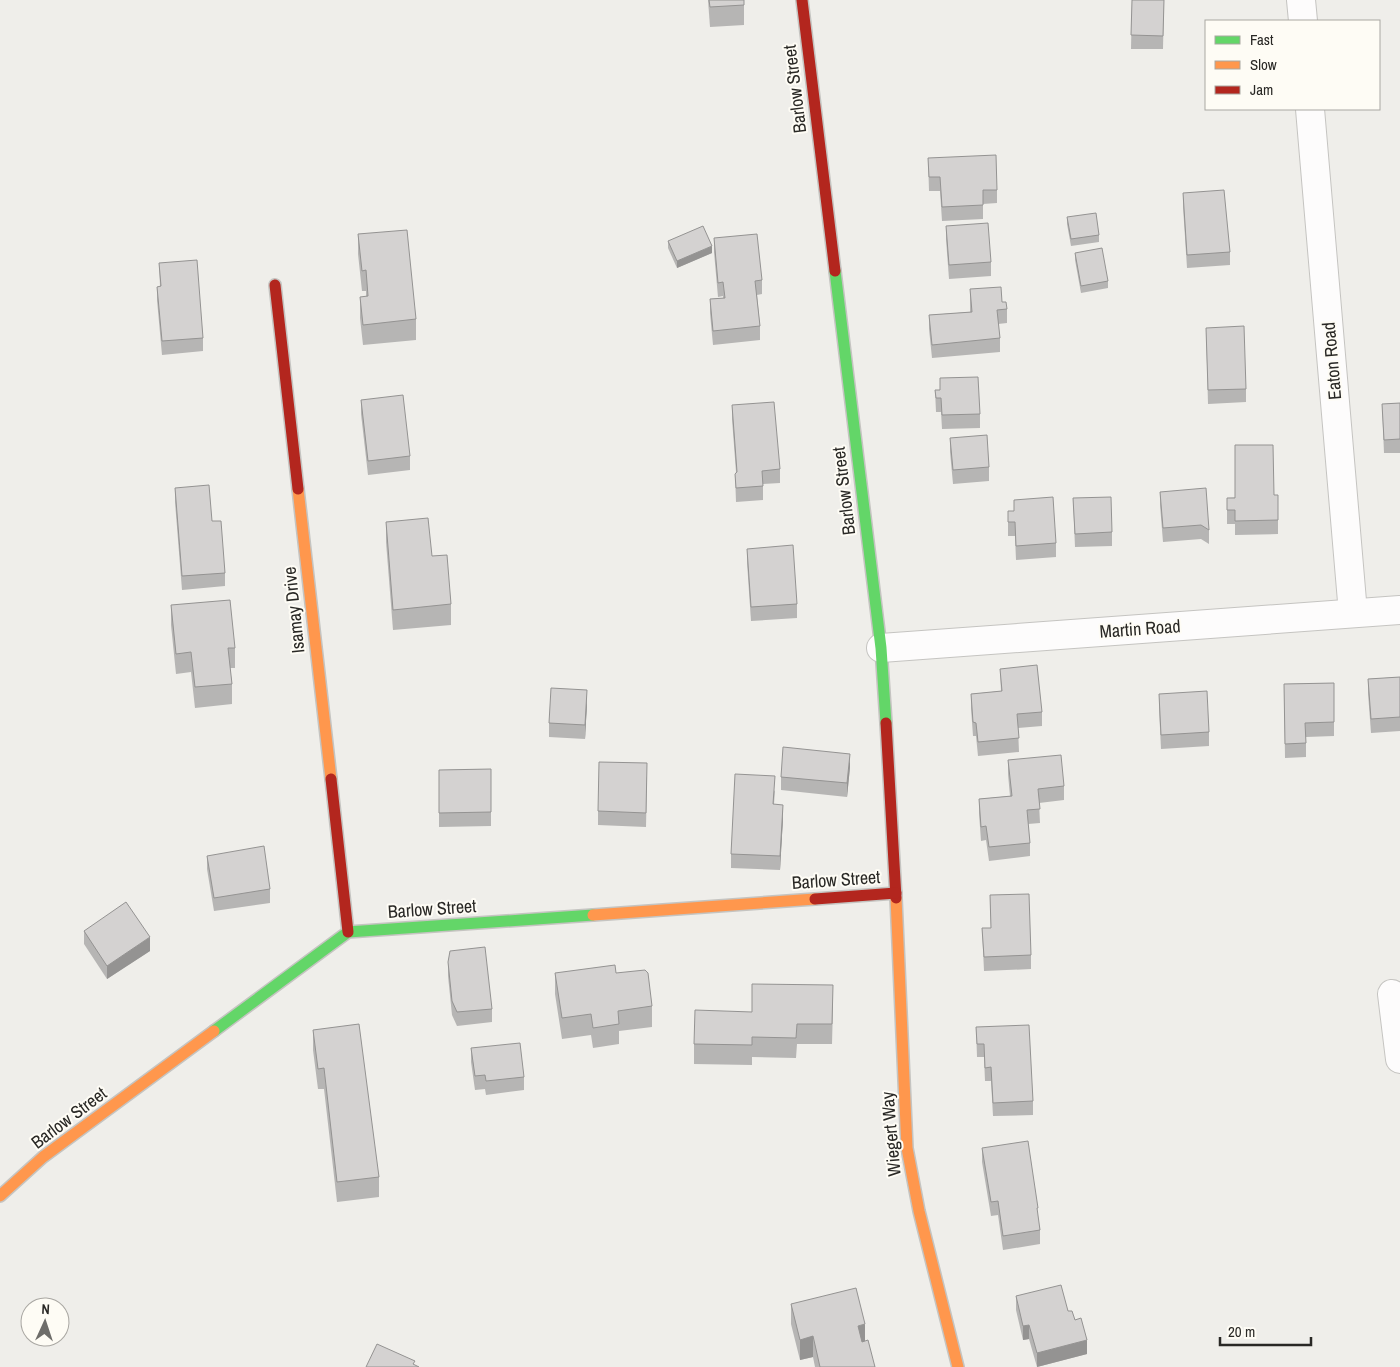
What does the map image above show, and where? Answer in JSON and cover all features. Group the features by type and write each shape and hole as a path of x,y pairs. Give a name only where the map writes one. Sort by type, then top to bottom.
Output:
{"street":[{"name":"Barlow Street","path":"0,1196 44,1157 348,932 896,893 880,648 802,0"},
{"path":"1301,0 1302,20"},
{"name":"Eaton Road","path":"1310,110 1353,613"},
{"name":"Isamay Drive","path":"274,285 348,932"},
{"name":"Martin Road","path":"880,648 1400,610"},
{"name":"Wiegert Way","path":"896,893 906,1133 909,1161 919,1212 958,1367"},
{"path":"1392,994 1400,1060"}],"building":[{"path":"709,0 744,0 744,5 710,7"},
{"path":"1132,0 1164,0 1163,36 1131,35"},
{"path":"996,155 997,190 983,190 983,205 942,207 940,177 929,177 928,158"},
{"path":"1224,190 1230,252 1187,255 1183,193"},
{"path":"1096,213 1099,235 1071,239 1067,217"},
{"path":"988,223 991,262 949,265 946,226"},
{"path":"703,226 712,246 677,261 668,241"},
{"path":"407,230 416,319 363,325 360,297 368,296 366,270 362,271 358,234"},
{"path":"757,234 762,280 755,281 760,326 713,331 710,299 725,298 723,282 718,283 714,238"},
{"path":"1102,248 1108,281 1081,286 1075,253"},
{"path":"197,260 203,338 162,341 157,287 161,286 159,263"},
{"path":"1001,287 1002,302 1006,302 1007,309 997,310 1000,338 932,345 929,315 972,312 970,289"},
{"path":"1244,326 1246,389 1208,390 1206,328"},
{"path":"978,377 980,414 942,415 941,398 936,398 935,390 940,390 940,378"},
{"path":"403,395 410,456 368,461 361,400"},
{"path":"774,402 780,469 762,471 763,486 736,488 735,474 737,472 732,405"},
{"path":"1400,403 1400,439 1384,440 1382,404"},
{"path":"987,435 989,467 953,470 950,438"},
{"path":"1235,445 1273,445 1274,495 1278,495 1278,520 1235,521 1235,510 1227,510 1227,498 1235,498"},
{"path":"209,485 212,521 221,521 225,573 182,576 175,488"},
{"path":"1206,488 1209,530 1201,525 1163,528 1160,492"},
{"path":"1053,497 1056,543 1016,546 1015,522 1008,522 1008,511 1014,511 1014,500"},
{"path":"1111,497 1112,532 1075,534 1073,498"},
{"path":"428,518 432,556 447,555 451,604 393,610 386,522"},
{"path":"793,545 797,604 751,607 747,549"},
{"path":"230,600 235,648 228,648 232,684 195,687 191,652 176,654 171,605"},
{"path":"1037,665 1042,712 1017,714 1019,738 978,742 976,723 973,722 971,694 1002,691 1000,669"},
{"path":"1400,677 1400,717 1371,719 1368,679"},
{"path":"1334,683 1334,722 1305,723 1306,743 1285,744 1284,684"},
{"path":"551,688 587,690 585,725 549,723"},
{"path":"1207,691 1209,732 1161,735 1159,694"},
{"path":"783,747 850,754 847,783 781,777"},
{"path":"1061,755 1064,786 1038,789 1040,809 1027,810 1030,843 989,847 986,826 981,827 979,799 1012,796 1008,760"},
{"path":"599,762 647,763 646,813 598,811"},
{"path":"491,769 491,812 439,813 439,770"},
{"path":"735,774 775,776 773,804 783,805 780,856 731,854"},
{"path":"264,846 270,889 214,898 207,856"},
{"path":"1029,894 1031,955 984,957 982,928 991,928 990,895"},
{"path":"126,902 150,937 107,966 84,931"},
{"path":"485,947 492,1009 457,1012 452,1001 448,962 450,951"},
{"path":"615,965 616,973 645,970 648,973 652,1006 618,1011 619,1024 593,1028 591,1014 562,1018 555,973"},
{"path":"752,984 833,985 832,1024 797,1024 796,1038 752,1037 752,1045 694,1044 695,1010 752,1012"},
{"path":"359,1024 379,1177 337,1182 324,1068 318,1069 313,1030"},
{"path":"1029,1025 1033,1101 993,1103 991,1067 985,1068 984,1044 977,1044 976,1027"},
{"path":"520,1043 524,1077 486,1081 485,1075 475,1076 471,1048"},
{"path":"1028,1141 1040,1230 1003,1236 998,1201 991,1202 982,1148"},
{"path":"1061,1285 1068,1311 1072,1311 1075,1320 1081,1318 1087,1340 1037,1353 1029,1325 1023,1326 1016,1296"},
{"path":"856,1288 865,1324 858,1326 862,1342 868,1340 875,1367 820,1367 813,1336 800,1340 791,1304"},
{"path":"377,1344 415,1361 413,1364 419,1367 366,1367"}],"traffic: fast":[{"path":"835,271 881,648 886,723"},
{"path":"214,1031 348,932 593,915"}],"traffic: slow":[{"path":"298,489 331,779"},
{"path":"896,898 907,1148 919,1211 958,1367"},
{"path":"593,915 815,899"},
{"path":"0,1196 43,1157 214,1031"}],"traffic: jam":[{"path":"802,0 835,271"},
{"path":"275,285 298,489"},
{"path":"886,723 896,898"},
{"path":"331,779 348,932"},
{"path":"815,899 896,893"}]}
